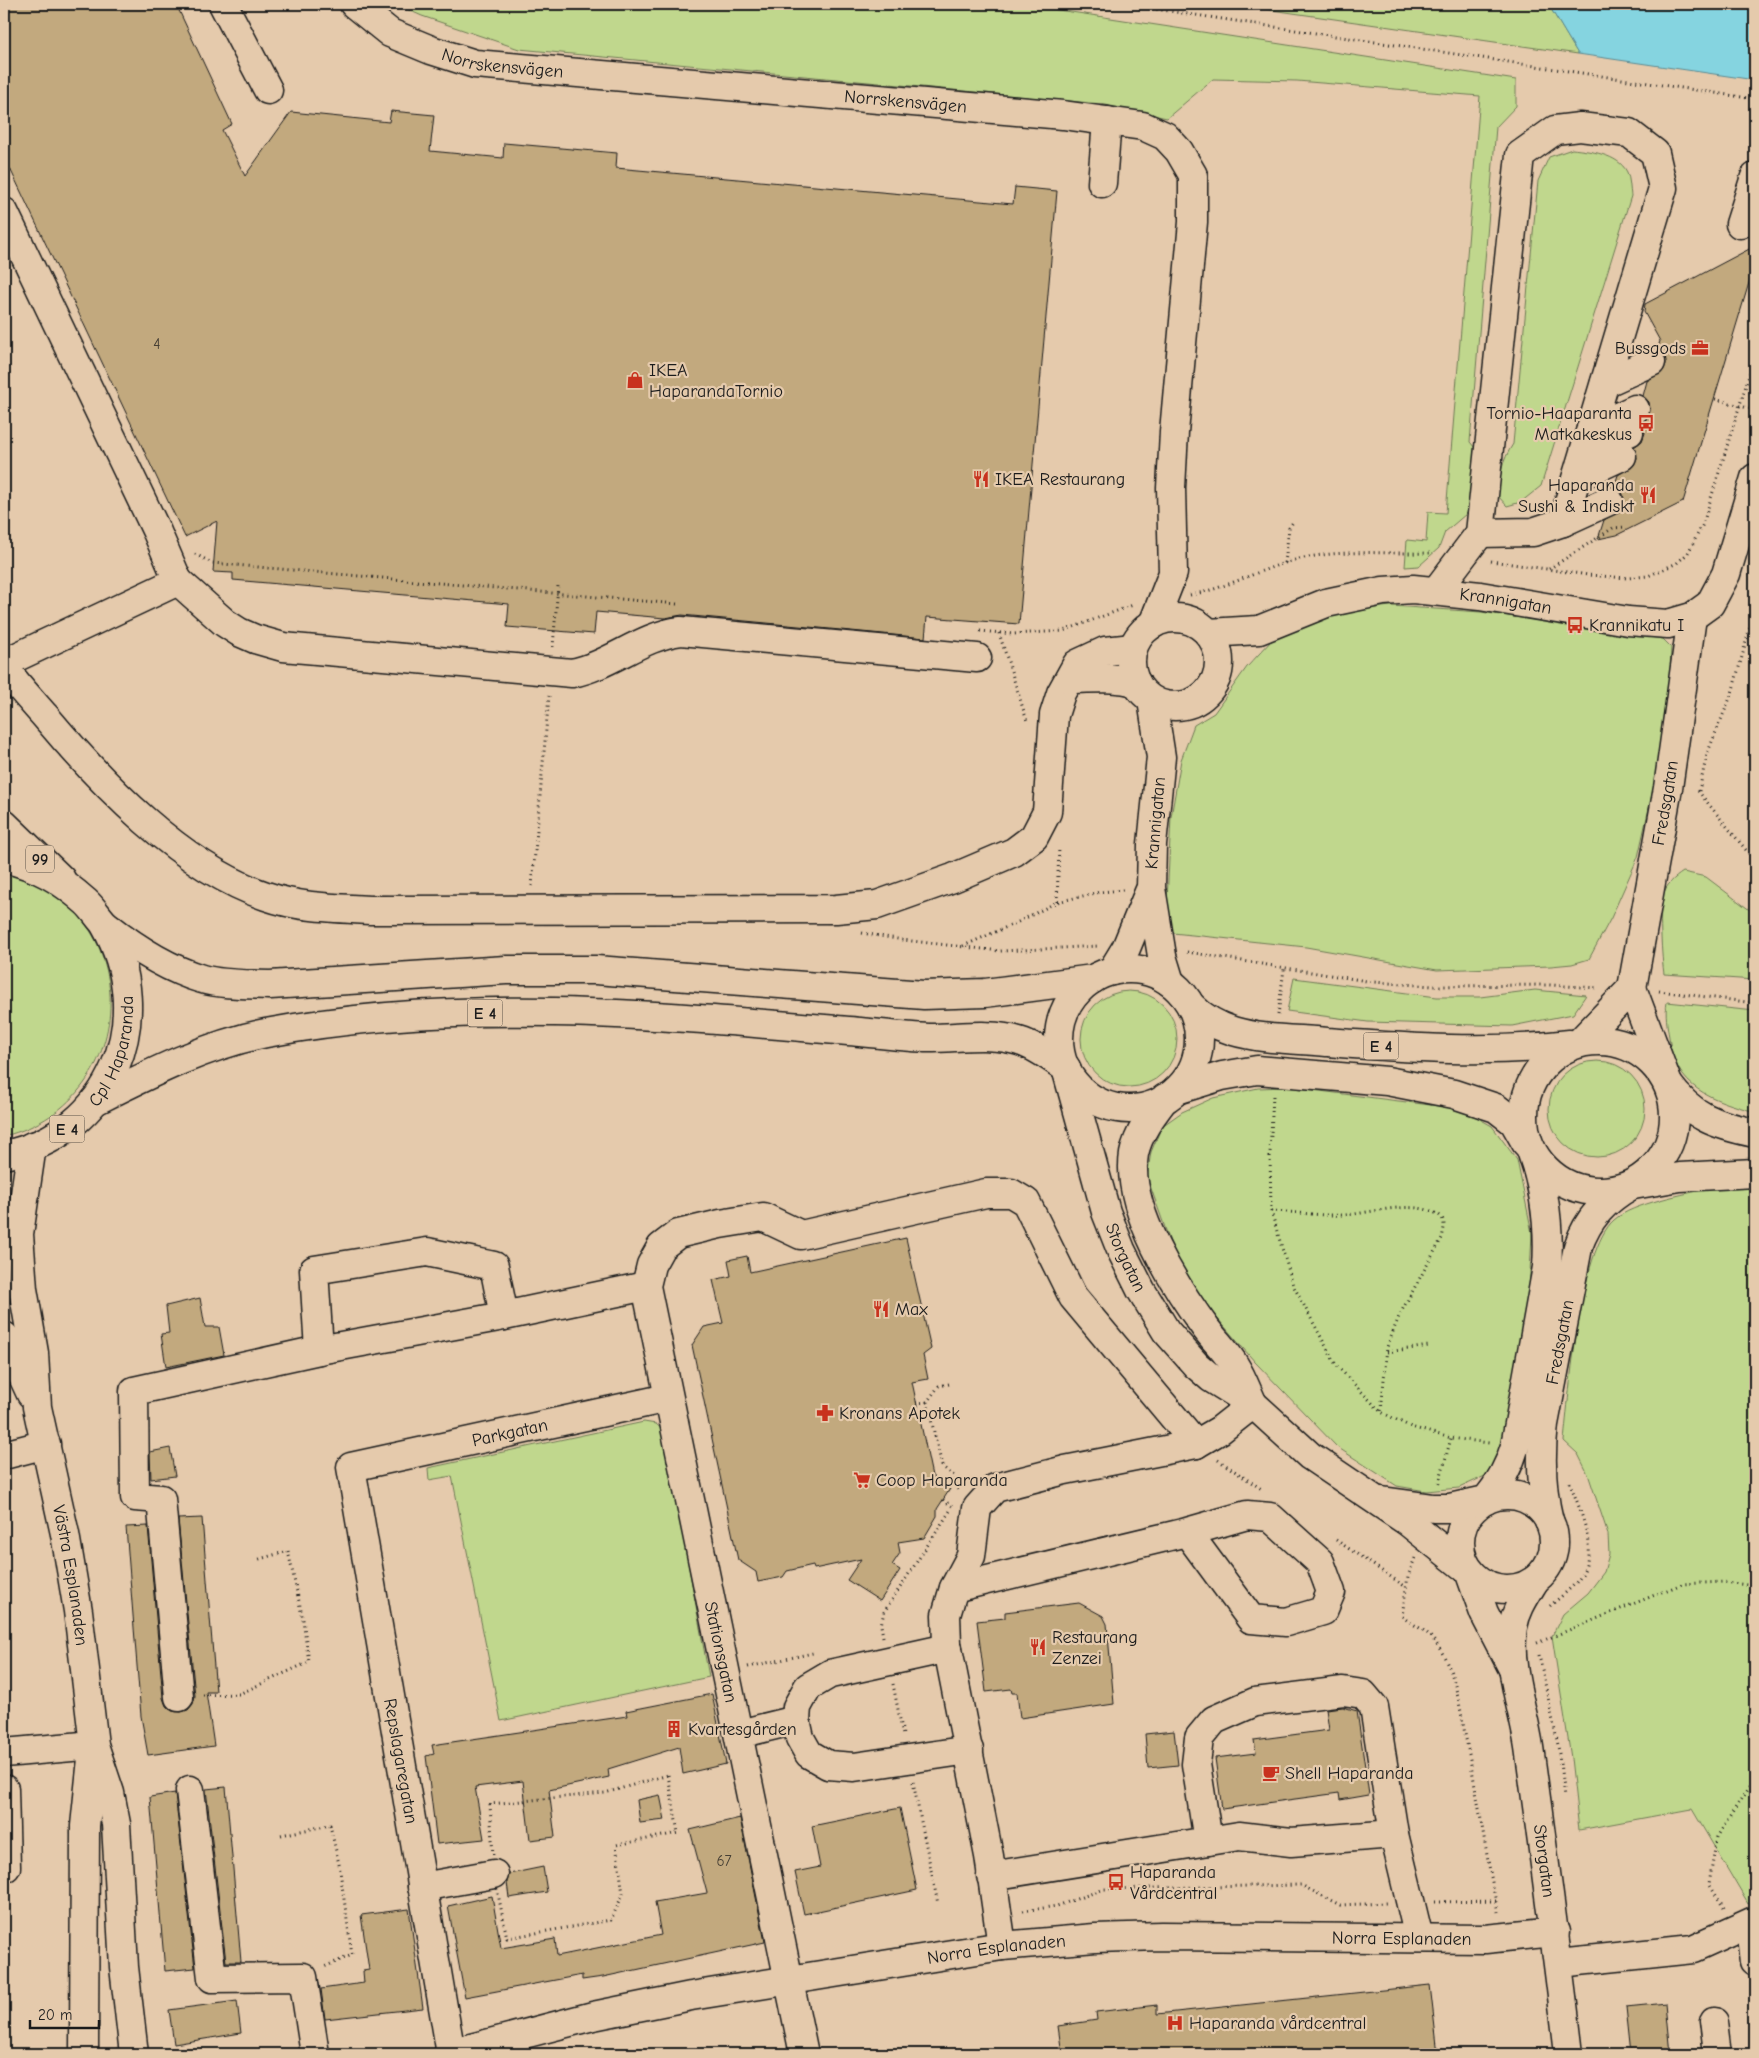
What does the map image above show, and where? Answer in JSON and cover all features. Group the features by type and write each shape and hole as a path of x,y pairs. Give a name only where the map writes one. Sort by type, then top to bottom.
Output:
{"main road":[{"path":"223,4 268,90"},
{"name":"Norrskensvägen","path":"354,4 390,33 431,50 475,64 1063,114 1143,126 1165,136 1179,151 1193,175 1193,222 1174,432 1172,488 1173,573"},
{"path":"1102,183 1107,121"},
{"path":"1436,591 1480,533 1520,155 1554,130 1580,127 1629,133 1655,153 1663,188 1584,453 1533,532 1480,533"},
{"path":"1740,224 1755,177"},
{"path":"8,204 178,581 225,622 240,632 255,639 283,647 572,673 589,670 664,633 681,631 977,658"},
{"path":"1584,453 1629,432"},
{"path":"1584,453 1629,432"},
{"path":"1584,453 1629,432"},
{"path":"1584,453 1629,432"},
{"name":"Krannigatan","path":"1218,671 1259,630 1326,603 1383,591 1413,589 1480,596 1628,621 1668,624 1692,617 1710,604 1726,574 1755,478"},
{"path":"1153,624 1173,573"},
{"path":"1070,679 1097,676 1120,678 1164,705 1189,704 1208,691 1218,671 1218,651 1199,627 1173,573"},
{"path":"178,581 4,665 86,765 159,833 225,878 266,896 304,906 371,910 530,910 828,909 877,905 953,878 1014,852 1034,837 1047,812 1054,715 1061,693 1077,664 1104,651 1133,648"},
{"name":"Fredsgatan","path":"1632,988 1668,788 1692,617"},
{"path":"1144,691 1132,671 1133,648 1138,638 1153,624 1166,619 1199,627"},
{"name":"Krannigatan","path":"1199,627 1259,630"},
{"name":"Krannigatan","path":"1144,691 1161,757"},
{"name":"Krannigatan","path":"1170,982 1162,956 1150,888 1152,844 1161,757 1178,719 1189,704"},
{"name":"99","path":"4,824 76,894"},
{"name":"E 4","path":"4,858 34,866 52,875 96,912 104,924 176,970 203,980 270,985 506,970 596,970 924,994 985,993 1144,970 1170,982 1191,1006 1204,1017 1224,1027 1270,1037 1459,1050 1532,1049 1604,1042 1625,1046 1649,1061 1692,1111 1707,1120 1755,1133"},
{"name":"Krannigatan","path":"1103,975 1135,930 1150,888"},
{"name":"Cpl Haparanda","path":"4,1155 32,1146 61,1133 95,1101 110,1079 124,1041 128,1014 127,987 121,960 104,924"},
{"name":"E 4","path":"1066,1068 1060,1045 1063,1017 1078,992 1103,975"},
{"path":"1579,1043 1632,988 1668,1084"},
{"name":"E 4","path":"1171,1094 1190,1073 1198,1051 1198,1026 1191,1006"},
{"name":"E 4","path":"95,1101 159,1069 229,1043 265,1033 354,1020 443,1013 569,1012 650,1014 930,1038 998,1036 1029,1044 1066,1068 1084,1092 1097,1101 1112,1106 1137,1108 1222,1076 1257,1070 1386,1081 1454,1094 1496,1108 1514,1122 1531,1150 1552,1174 1576,1187 1603,1190 1680,1177 1755,1173"},
{"name":"E 4","path":"1531,1150 1524,1118 1526,1100 1531,1085 1542,1067 1553,1057 1579,1043"},
{"name":"Storgatan","path":"1066,1068 1106,1212 1121,1250 1141,1290 1166,1331 1196,1365 1226,1389 1252,1404 1310,1456 1378,1500 1424,1534 1483,1583 1500,1589 1518,1588 1535,1580"},
{"name":"E 4","path":"1632,1185 1655,1168 1671,1140 1674,1115 1668,1084"},
{"name":"Storgatan","path":"1171,1094 1142,1132 1134,1154 1135,1186 1140,1207 1169,1271 1194,1312 1235,1365 1252,1404"},
{"name":"Västra Esplanaden","path":"32,1146 20,1219 19,1250 35,1360 37,1407 46,1444 78,1611 94,1746 110,1793 116,1824 124,1967 134,2054"},
{"name":"Fredsgatan","path":"1486,1500 1504,1475 1516,1446 1547,1267 1549,1237 1547,1208 1541,1178 1531,1150"},
{"name":"Fredsgatan","path":"1549,1521 1541,1482 1541,1451 1544,1424 1578,1247 1586,1228 1598,1210 1613,1196 1632,1185"},
{"path":"180,1697 161,1499 135,1497 134,1391 319,1350 504,1316 646,1286 651,1265 660,1247 678,1234 763,1217 801,1235 986,1193 1011,1193 1026,1202 1073,1297 1196,1444"},
{"path":"319,1350 314,1270 427,1252 494,1266 504,1316"},
{"name":"Stationsgatan","path":"646,1286 804,2054"},
{"name":"Västra Esplanaden","path":"4,1336 37,1407"},
{"name":"Parkgatan","path":"351,1467 668,1398"},
{"path":"1002,1946 992,1876 948,1648 946,1615 954,1588 970,1556 977,1508 995,1488 1066,1470 1196,1444 1220,1430 1252,1404"},
{"path":"4,1455 46,1444"},
{"name":"Repslagaregatan","path":"351,1467 450,2054"},
{"name":"Storgatan","path":"1378,1500 1432,1508 1450,1508 1504,1495 1522,1498 1538,1507 1549,1521 1554,1549 1548,1566 1535,1580 1518,1609 1513,1629 1513,1669 1526,1728 1555,1932 1569,2054"},
{"name":"Storgatan","path":"1486,1500 1471,1511 1462,1527 1460,1536 1461,1554 1484,1613 1513,1669"},
{"path":"954,1588 1187,1532 1247,1514 1270,1517 1320,1562 1331,1592 1323,1611 1286,1622 1251,1619 1187,1532"},
{"path":"948,1648 830,1674 808,1687 797,1707 796,1720 800,1738 809,1754 828,1765 854,1767 969,1750"},
{"path":"1208,1841 1196,1764 1199,1738 1214,1720 1255,1702 1343,1690 1363,1694 1374,1707 1394,1834 1419,1938"},
{"path":"739,1734 796,1720"},
{"path":"4,1754 94,1746"},
{"name":"Västra Esplanaden","path":"84,2054 84,1826 94,1746"},
{"path":"4,1789 6,1866"},
{"path":"190,1790 212,1978 303,1977 315,2054"},
{"path":"992,1876 1239,1836 1291,1842 1394,1834"},
{"path":"422,1887 494,1874"},
{"name":"Norra Esplanaden","path":"450,2054 593,2016 691,1996 1002,1946 1095,1938 1161,1936 1419,1938 1503,1937 1555,1932"},
{"path":"1559,1963 1693,1949 1750,1939"},
{"path":"1713,2022 1717,2054"}],"path":[{"path":"1122,4 1755,99"},
{"path":"4,178 8,204"},
{"path":"1302,559 1350,552 1438,553 1627,578 1648,576 1677,563 1688,553 1703,524 1755,356"},
{"path":"1715,399 1755,410"},
{"path":"1285,563 1289,528 1293,522"},
{"path":"1548,569 1613,528 1626,527"},
{"path":"188,550 212,563 685,605"},
{"path":"530,910 558,586"},
{"path":"1755,609 1732,692 1707,754 1699,791 1755,861"},
{"path":"979,631 999,633"},
{"path":"962,946 1018,922 1057,902 1100,892 1150,888"},
{"path":"1181,952 1373,982 1433,986 1550,985 1632,988 1755,1003"},
{"path":"1278,1018 1284,969"},
{"path":"1271,1211 1344,1215 1403,1208 1425,1209 1443,1218 1445,1226 1442,1238 1400,1314 1387,1352 1381,1412"},
{"path":"1387,1352 1429,1346"},
{"path":"916,1404 927,1402"},
{"path":"1432,1508 1451,1438"},
{"path":"943,1500 953,1507"},
{"path":"1424,1534 1408,1576 1402,1616 1429,1635 1446,1661 1454,1684 1503,1937"},
{"path":"180,1697 239,1694 309,1662 303,1620 288,1551 256,1560"},
{"path":"1537,1643 1682,1584 1724,1582 1755,1586"},
{"path":"668,1776 678,1833 616,1845 623,1894 611,1920 507,1938 494,1874 490,1804 605,1793 668,1776"},
{"path":"1750,1939 1709,1884 1717,1837 1755,1777"},
{"path":"281,1835 330,1825 339,1864 352,1955 303,1977"},
{"path":"997,1914 1057,1906 1104,1889 1300,1885 1340,1905 1496,1901"}],"green space":[{"path":"395,4 1019,4 1516,80 1516,106 1496,127 1470,442 1480,454 1473,508 1445,532 1439,548 1419,566 1405,567 1407,540 1426,542 1428,512 1446,513 1480,96 1297,81 1213,79 1167,118 1101,104 519,49 422,16"},
{"path":"1255,4 1548,4 1578,54 1258,8"},
{"path":"1572,149 1603,154 1617,161 1627,172 1631,196 1541,486 1521,502 1507,506 1498,496 1498,489 1504,463 1513,444 1538,181 1549,157"},
{"path":"1391,606 1481,612 1663,639 1671,647 1669,694 1655,781 1638,857 1611,918 1589,959 1572,964 1551,966 1437,970 1306,947 1173,933 1167,902 1171,817 1181,760 1194,725 1214,713 1247,667 1272,640 1335,612"},
{"path":"1683,872 1706,877 1755,914 1755,980 1664,974 1661,934 1662,901 1664,891 1668,885"},
{"path":"4,873 51,891 84,921 104,960 110,1002 103,1045 83,1084 50,1116 4,1136"},
{"path":"1294,978 1437,997 1480,997 1535,990 1586,995 1573,1014 1512,1026 1368,1022 1287,1011"},
{"path":"1129,991 1147,995 1163,1005 1173,1021 1177,1039 1173,1057 1163,1073 1147,1083 1129,1087 1111,1083 1095,1073 1085,1057 1081,1039 1085,1021 1095,1005 1111,995"},
{"path":"1667,1002 1755,1011 1755,1112 1710,1096 1687,1080 1679,1069 1673,1055 1666,1020"},
{"path":"1597,1061 1615,1065 1631,1075 1641,1091 1645,1109 1641,1127 1631,1143 1615,1153 1597,1157 1579,1153 1563,1143 1553,1127 1549,1109 1553,1091 1563,1075 1579,1065"},
{"path":"1288,1087 1462,1109 1492,1126 1517,1160 1532,1233 1528,1313 1504,1451 1487,1475 1459,1488 1426,1491 1397,1486 1337,1447 1255,1362 1205,1304 1174,1253 1147,1177 1151,1152 1162,1126 1182,1112 1213,1098 1258,1088"},
{"path":"1711,1188 1755,1188 1755,1900 1748,1904 1692,1809 1579,1830 1571,1758 1552,1636 1563,1614 1588,1593 1604,1572 1609,1554 1608,1534 1588,1474 1578,1454 1564,1441 1578,1324 1593,1260 1602,1236 1614,1220 1623,1214 1646,1204"},
{"path":"644,1422 656,1424 664,1431 709,1677 501,1721 452,1476 429,1480 428,1468"}],"water":[{"path":"1548,4 1755,4 1755,80 1578,54"}],"building":[{"name":"IKEA HaparandaTornio","path":"4,4 176,4 232,124 222,130 245,176 291,112 389,122 391,111 434,115 430,151 503,158 504,143 617,153 616,168 1013,204 1015,187 1057,191 1019,624 927,617 925,638 682,615 665,618 596,612 594,634 507,627 509,604 233,580 233,573 213,572 217,521 185,537 4,156"},
{"path":"1755,246 1755,263 1683,502 1617,535 1598,539 1604,520 1621,510 1624,503 1623,494 1614,487 1618,475 1634,465 1637,458 1634,447 1642,441 1645,433 1641,423 1647,418 1650,411 1649,402 1643,396 1647,381 1663,371 1666,364 1665,355 1658,348 1660,341 1644,312 1645,304"},
{"path":"906,1238 931,1349 923,1355 928,1379 912,1382 932,1476 950,1489 937,1509 937,1516 924,1538 898,1542 900,1553 892,1565 900,1570 880,1601 847,1580 861,1559 814,1569 813,1565 787,1571 783,1577 758,1582 756,1572 738,1560 692,1345 704,1327 723,1323 713,1280 731,1276 728,1260 747,1256 750,1272"},
{"path":"200,1298 205,1327 219,1327 224,1355 166,1367 161,1334 169,1333 166,1306"},
{"path":"170,1448 175,1476 151,1479 150,1452"},
{"path":"202,1518 216,1692 206,1692 214,1746 148,1755 141,1716 126,1527 148,1526 163,1698 166,1706 172,1711 181,1712 188,1710 193,1704 195,1696 178,1519"},
{"path":"1079,1603 1103,1616 1107,1624 1114,1704 1020,1718 1017,1693 1012,1693 1011,1689 986,1692 977,1621 1005,1618 1005,1612"},
{"path":"712,1694 726,1764 683,1774 679,1747 608,1769 609,1777 549,1790 555,1837 530,1840 523,1781 475,1787 484,1839 437,1844 426,1756 434,1754 432,1745 627,1716 626,1711"},
{"path":"1343,1707 1357,1711 1369,1795 1340,1800 1339,1793 1222,1809 1215,1758 1256,1753 1254,1740 1329,1730 1326,1709"},
{"path":"1174,1731 1178,1765 1148,1768 1145,1734"},
{"path":"226,1787 241,1962 226,1962 206,1789"},
{"path":"175,1793 195,1968 165,1971 150,1797"},
{"path":"660,1795 665,1820 640,1823 637,1800"},
{"path":"900,1808 917,1890 804,1914 795,1872 820,1867 812,1826"},
{"path":"740,1818 765,1942 603,1977 582,1980 582,1975 465,1997 448,1906 492,1896 501,1948 555,1939 557,1956 661,1935 655,1902 707,1893 690,1830"},
{"path":"543,1867 547,1892 509,1898 507,1882 509,1874"},
{"path":"409,1909 423,2008 325,2019 321,1989 364,1983 363,1971 369,1970 361,1915"},
{"path":"1430,1985 1438,2054 1062,2054 1058,2026 1097,2020 1096,2012 1157,2005 1157,2014"},
{"path":"237,2001 241,2033 174,2044 169,2010"},
{"path":"1666,2003 1671,2054 1631,2054 1626,2007"}],"place":[{"name":"Bussgods","path":"1700,348"},
{"name":"IKEA HaparandaTornio","path":"635,380"},
{"name":"Tornio-Haaparanta Matkakeskus","path":"1646,423"},
{"name":"IKEA Restaurang","path":"981,479"},
{"name":"Haparanda Sushi & Indiskt","path":"1648,495"},
{"name":"Krannikatu I","path":"1575,625"},
{"name":"Max","path":"881,1309"},
{"name":"Kronans Apotek","path":"825,1413"},
{"name":"Coop Haparanda","path":"862,1480"},
{"name":"Restaurang Zenzei","path":"1038,1647"},
{"name":"Kvartesgården","path":"674,1729"},
{"name":"Shell Haparanda","path":"1271,1773"},
{"name":"Haparanda Vårdcentral","path":"1116,1882"},
{"name":"Haparanda vårdcentral","path":"1175,2023"}]}
